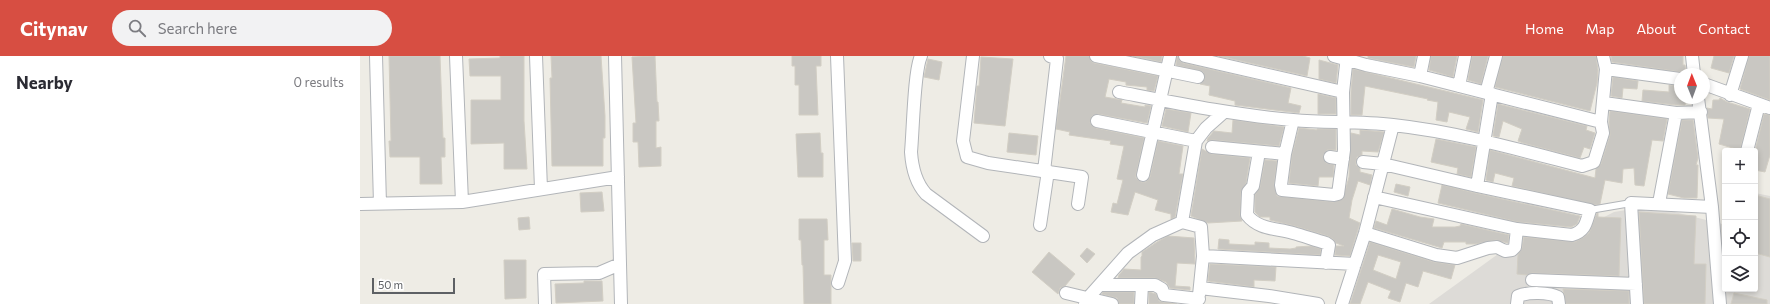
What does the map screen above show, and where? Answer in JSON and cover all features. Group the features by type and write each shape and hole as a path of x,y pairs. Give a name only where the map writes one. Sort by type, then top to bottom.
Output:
{"street":[{"path":"376,56 380,204"},
{"path":"456,56 462,202"},
{"path":"536,56 541,189"},
{"path":"615,56 621,304"},
{"path":"836,56 845,261 838,283"},
{"path":"921,56 917,74 911,152 919,186 926,194 983,236"},
{"path":"973,56 964,141 967,157 988,164 1082,177 1078,204"},
{"path":"1040,225 1056,59 1050,56"},
{"path":"1096,56 1198,77"},
{"path":"1143,175 1170,56"},
{"path":"1185,56 1343,92"},
{"path":"1334,56 1420,76 1601,122"},
{"path":"1420,76 1424,56"},
{"path":"1459,86 1465,56"},
{"path":"1477,186 1489,94 1496,56"},
{"path":"1119,92 1224,112 1293,120 1344,121 1393,125 1484,140 1582,166 1594,162 1603,133 1601,122 1604,103 1606,69 1603,56"},
{"path":"1692,56 1693,68"},
{"path":"1730,95 1742,56"},
{"path":"1293,120 1285,154 1281,185 1282,190 1334,195 1338,194 1343,159 1343,92 1347,58"},
{"path":"1606,69 1674,78"},
{"path":"1710,87 1764,106 1748,148"},
{"path":"1604,103 1676,113 1700,112"},
{"path":"1699,104 1712,207 1720,304"},
{"path":"1182,222 1196,141 1206,128 1224,112"},
{"path":"1659,204 1676,113"},
{"path":"1097,121 1196,141"},
{"path":"1342,304 1365,233 1393,125"},
{"path":"1212,146 1285,154"},
{"path":"1259,152 1253,186 1248,192 1247,215 1254,222 1263,227 1293,232 1326,243 1329,245 1326,263"},
{"path":"1330,157 1343,159"},
{"path":"1363,162 1383,164 1590,210 1582,231 1572,235 1517,229 1374,197"},
{"path":"360,204 462,202 618,177"},
{"path":"1637,304 1631,203 1712,207"},
{"path":"1087,301 1112,270 1137,246 1153,235 1182,222 1201,227 1203,256 1199,297"},
{"path":"1365,233 1436,255 1457,258 1468,256 1488,248 1497,247 1506,251 1512,250 1515,247 1517,229"},
{"path":"1203,256 1355,264"},
{"path":"545,304 544,274 599,273 620,264"},
{"path":"1540,294 1537,280 1636,284"},
{"path":"1100,285 1158,286 1162,288 1164,296 1269,296 1318,304"},
{"path":"1141,304 1142,285"},
{"path":"1066,293 1087,301 1112,304"},
{"path":"1517,304 1518,296 1540,294 1555,295 1558,297 1559,304"}],"lane":[{"path":"1590,210 1631,203"}],"shaded area":[{"path":"1758,194 1770,196 1770,304 1429,304 1523,236 1573,233 1614,212 1651,206 1722,224 1722,292 1758,292"}],"building":[{"path":"389,56 440,56 443,138 445,138 445,157 441,157 442,184 420,184 420,157 390,157"},
{"path":"500,56 524,56 524,121 527,169 504,169 504,143 471,144 471,100 501,100 501,76 470,76 469,59 500,58"},
{"path":"551,56 601,56 605,116 603,166 552,166"},
{"path":"655,56 659,121 656,121 656,148 661,147 661,166 639,167 638,142 633,142 633,123 636,123 632,57"},
{"path":"792,56 821,56 821,66 816,66 818,115 799,115 799,85 795,85 795,66 792,66"},
{"path":"1066,56 1089,56 1091,61 1094,63 1158,76 1154,91 1147,90 1147,87 1126,85 1126,82 1109,79 1105,97 1122,100 1121,103 1145,107 1145,105 1151,106 1147,123 1098,114 1092,116 1090,123 1096,128 1144,138 1136,174 1136,178 1141,182 1146,182 1150,177 1158,141 1183,146 1179,174 1183,174 1175,217 1171,219 1171,214 1155,210 1158,200 1135,192 1128,215 1111,212 1113,203 1117,204 1123,180 1117,179 1124,146 1110,144 1111,141 1069,135 1070,132 1056,129"},
{"path":"1133,56 1162,56 1161,62"},
{"path":"1177,56 1183,63 1291,88 1288,103 1301,106 1299,113 1235,105 1235,101 1209,95 1210,86 1200,84 1205,79 1203,72 1176,65"},
{"path":"1219,56 1303,56 1310,58 1307,76"},
{"path":"1368,56 1416,56 1414,67 1368,58"},
{"path":"1431,56 1457,56 1453,77 1429,70"},
{"path":"1472,56 1488,56 1481,84 1468,80"},
{"path":"1503,56 1596,56 1598,70 1597,83 1590,111 1495,87"},
{"path":"1611,56 1683,56 1683,65 1685,65 1685,68 1674,68 1674,71 1612,62"},
{"path":"1714,56 1734,56 1729,73 1711,68"},
{"path":"1749,56 1770,56 1770,100 1740,89"},
{"path":"981,57 1013,59 1005,126 974,123"},
{"path":"928,59 942,62 939,80 924,77"},
{"path":"1319,60 1338,65 1336,83 1319,79"},
{"path":"1353,69 1483,100 1478,132 1466,129 1470,117 1449,112 1447,122 1436,120 1438,102 1365,86 1362,115 1351,115"},
{"path":"1613,77 1638,81 1637,89 1623,88 1622,98 1611,96"},
{"path":"1669,85 1674,85 1674,104 1685,105 1676,105 1642,101 1643,90 1669,92"},
{"path":"1318,94 1336,98 1336,114 1318,114"},
{"path":"1720,98 1727,102 1750,109 1740,148 1733,148 1719,144 1724,119 1708,118 1707,108 1712,109 1713,100 1719,100"},
{"path":"1498,104 1587,126 1586,130 1595,133 1590,149 1584,147 1580,158 1523,143 1518,141 1522,129 1503,121 1499,137 1493,136"},
{"path":"1166,109 1191,113 1188,132 1162,126"},
{"path":"1610,111 1667,119 1663,141 1652,140 1644,186 1635,185 1634,168 1623,169 1622,183 1605,180 1600,204 1595,205 1512,186 1514,178 1495,173 1493,182 1486,180 1490,150 1595,178 1596,169 1601,164 1610,135"},
{"path":"1764,114 1770,115 1770,155 1765,172 1758,171 1758,148 1756,148"},
{"path":"1233,120 1284,127 1279,146 1213,140 1207,141 1214,131 1232,133"},
{"path":"1682,120 1693,120 1698,158 1696,165 1698,165 1697,198 1684,198 1668,194"},
{"path":"1299,128 1317,130 1336,129 1336,150 1327,150 1323,156 1326,163 1334,165 1333,177 1319,177 1318,186 1289,183 1292,155"},
{"path":"1360,130 1384,132 1378,152 1362,151 1362,155 1357,157 1356,165 1360,169 1360,172 1372,175 1370,185 1358,181 1352,200 1349,218 1360,223 1350,256 1335,255 1336,246 1344,246 1336,243 1328,236 1270,220 1270,217 1260,217 1255,212 1255,195 1260,187 1265,160 1277,161 1274,184 1277,196 1333,202 1343,199 1349,177 1351,133 1360,135"},
{"path":"820,133 821,153 823,153 823,177 798,177 796,134"},
{"path":"1009,133 1038,136 1036,155 1007,152"},
{"path":"1436,139 1476,147 1471,177 1457,174 1458,168 1431,162"},
{"path":"1202,149 1211,154 1250,158 1246,183 1241,192 1240,215 1242,221 1208,223 1191,216"},
{"path":"1396,184 1410,187 1408,196 1394,192"},
{"path":"1442,185 1580,216 1577,224 1571,227 1518,222 1438,203"},
{"path":"602,192 604,211 581,212 580,193"},
{"path":"1758,196 1770,199 1770,257 1758,254"},
{"path":"1392,209 1420,217 1434,219 1432,227 1455,227 1460,226 1461,224 1509,235 1508,243 1496,240 1475,244 1466,244 1466,242 1444,242 1442,248 1374,228 1376,221 1387,225"},
{"path":"1639,212 1696,216 1694,264 1706,264 1705,304 1644,304"},
{"path":"1597,213 1598,217 1621,218 1619,276 1532,273 1527,275 1517,274 1518,255 1522,248 1524,237 1575,242 1589,233"},
{"path":"529,217 530,229 519,230 518,218"},
{"path":"799,219 827,219 828,240 824,240 824,275 831,275 831,304 804,304 803,265 801,240 799,240"},
{"path":"1168,236 1194,238 1195,264 1177,263 1175,286 1190,287 1190,290 1170,288 1166,282 1155,278 1118,278 1124,269 1141,270 1142,252"},
{"path":"1219,239 1229,240 1229,244 1255,245 1255,242 1269,243 1269,248 1290,249 1311,246 1321,249 1320,255 1218,249"},
{"path":"1370,242 1434,262 1455,265 1451,279 1423,271 1418,287 1406,283 1400,302 1388,298 1391,291 1368,282 1360,304 1350,304","holes":["1378,255 1401,262 1396,279 1373,270"]},
{"path":"852,243 861,243 861,261 853,261"},
{"path":"1087,248 1095,254 1087,263 1080,256"},
{"path":"1049,252 1075,274 1065,286 1060,288 1058,294 1032,272"},
{"path":"504,260 526,260 526,298 505,299"},
{"path":"1210,264 1276,267 1275,281 1254,280 1254,287 1208,281"},
{"path":"584,281 602,281 603,301 556,303 555,284 584,283"},
{"path":"1563,289 1629,291 1629,304 1566,304"},
{"path":"1103,292 1134,292 1134,304 1119,304 1117,298 1102,294"},
{"path":"1149,292 1156,294 1159,301 1177,304 1149,304"},
{"path":"1734,293 1767,300 1767,304 1731,304"}]}
